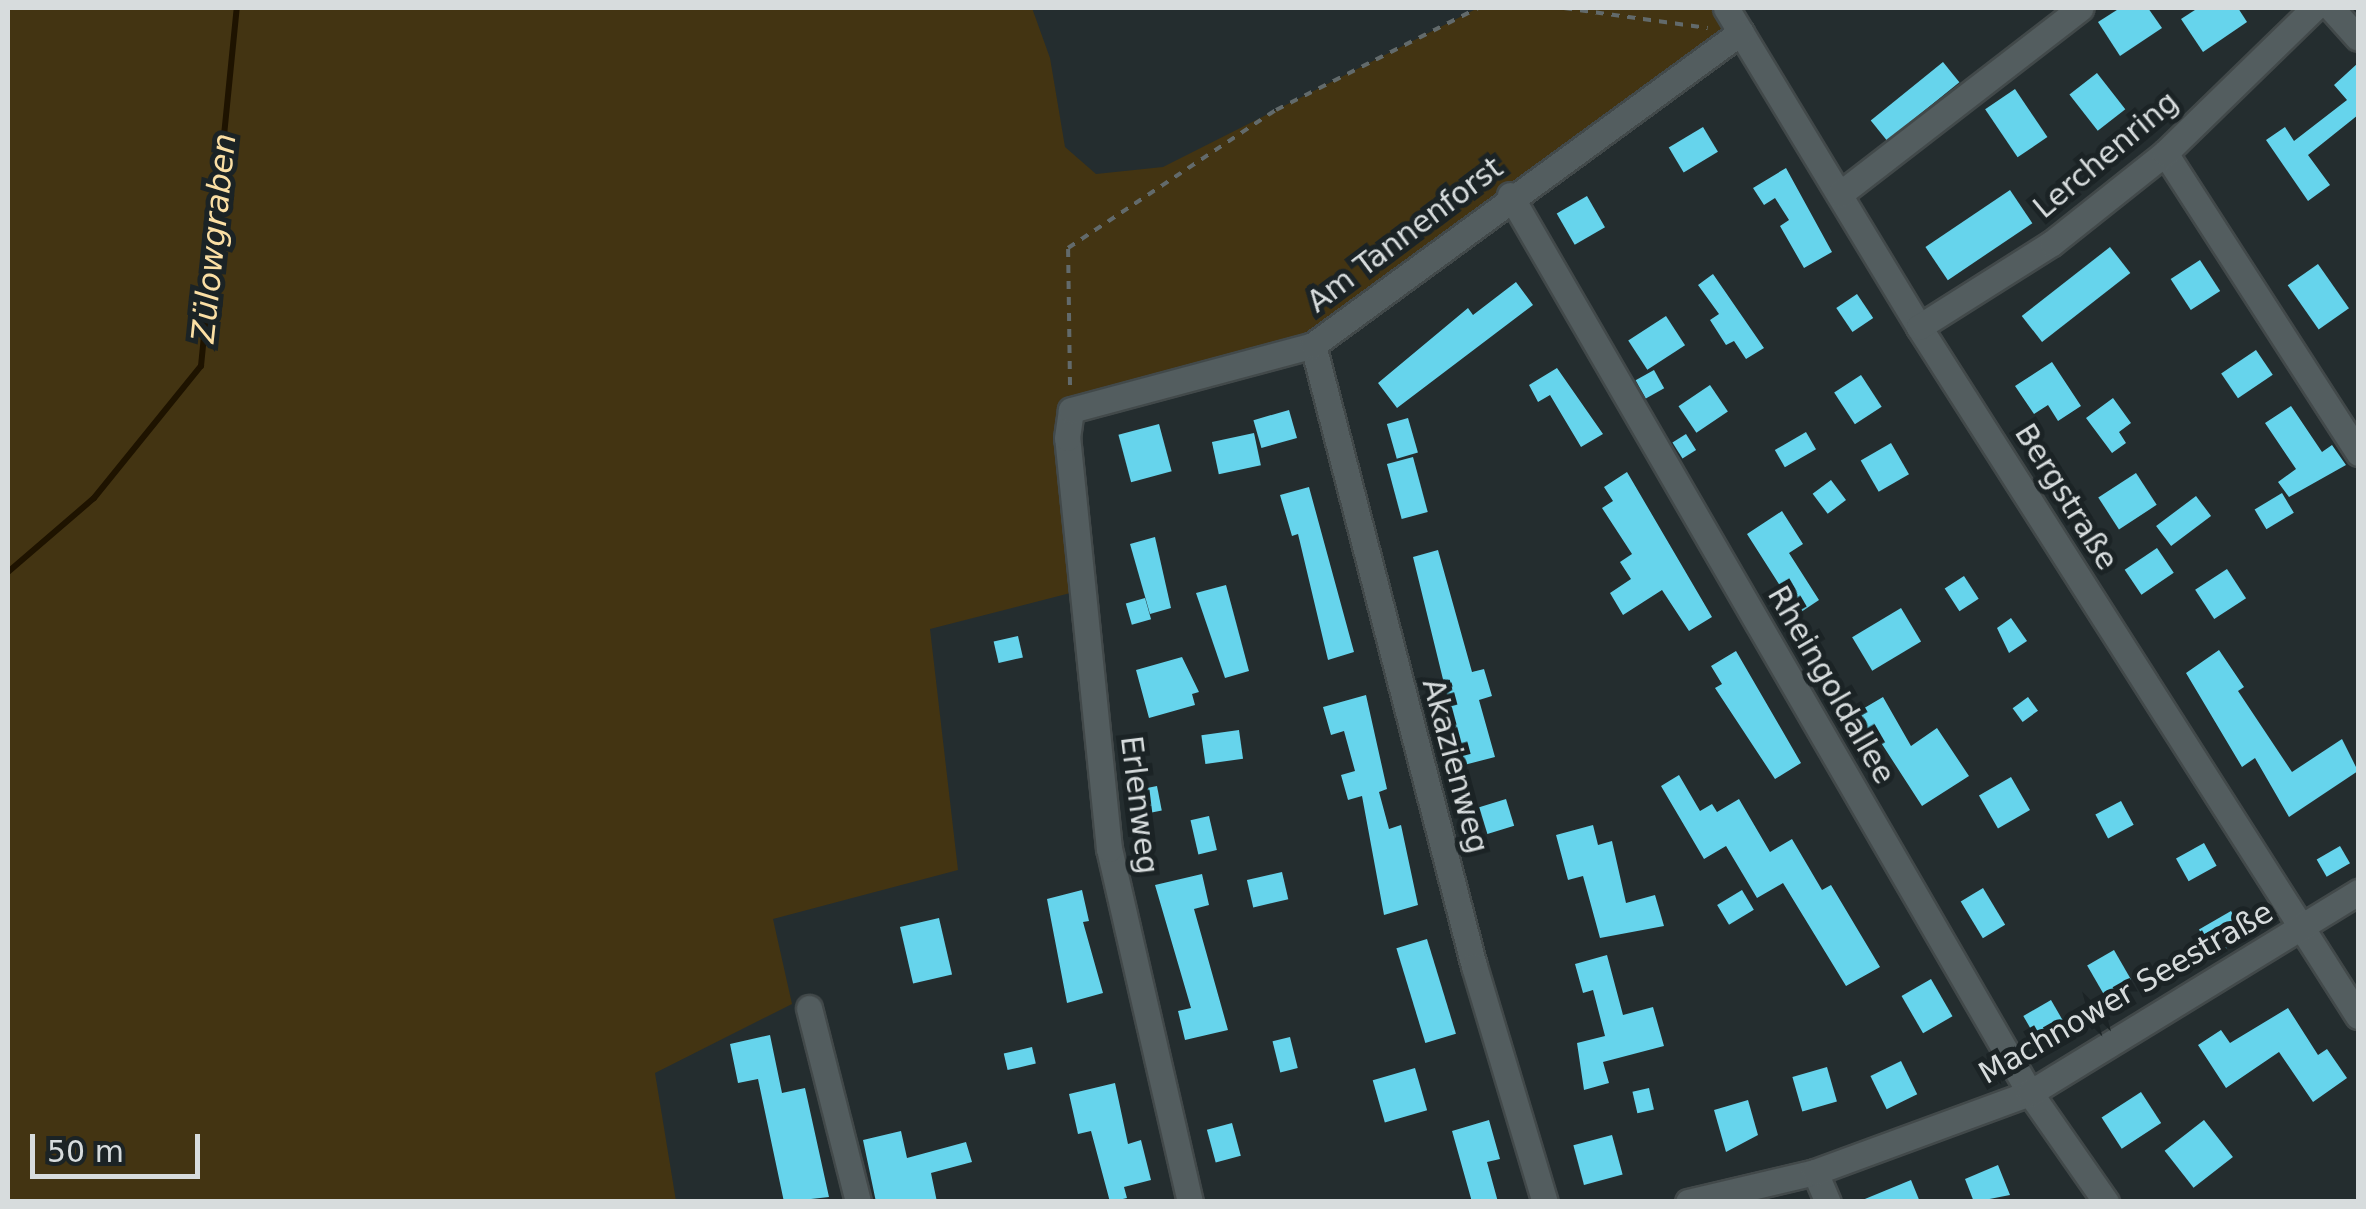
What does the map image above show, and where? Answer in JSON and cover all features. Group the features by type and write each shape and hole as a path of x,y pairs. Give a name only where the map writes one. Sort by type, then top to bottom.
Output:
{"street":[{"name":"Bergstraße","path":"1726,8 1920,327 2358,1016"},
{"path":"1840,194 2081,8"},
{"name":"Lerchenring","path":"1920,327 2052,243 2165,153 2314,8"},
{"path":"2331,8 2358,38"},
{"name":"Am Tannenforst","path":"1071,410 1314,345 1510,195 1741,32"},
{"path":"2165,153 2358,452"},
{"name":"Rheingoldallee","path":"1510,195 2030,1093 2106,1202"},
{"name":"Akazienweg","path":"1314,345 1474,966 1544,1202"},
{"name":"Erlenweg","path":"1071,410 1067,438 1109,849 1190,1202"},
{"name":"Machnower Seestraße","path":"1688,1202 1816,1172 2030,1093 2302,930 2358,892"},
{"path":"809,1008 858,1202"},
{"path":"1816,1172 1828,1202"}],"path":[{"path":"1071,410 1068,248 1276,110 1478,8"},
{"path":"1564,8 1741,32"}],"shaded area":[{"path":"8,8 1032,8 1050,58 1065,147 1096,174 1163,167 1478,8 1726,8 1741,32 1313,345 1071,410 1082,590 930,629 958,870 773,919 792,1004 655,1073 676,1201 8,1202"}],"building":[{"path":"2120,8 2148,8 2162,28 2120,56 2098,22"},
{"path":"2198,8 2238,8 2247,22 2203,52 2181,19"},
{"path":"1943,62 1959,82 1887,141 1871,121"},
{"path":"2358,63 2358,115 2308,155 2330,185 2308,201 2266,140 2285,127 2294,141 2347,100 2334,85"},
{"path":"2097,73 2125,109 2098,131 2069,95"},
{"path":"2015,89 2047,137 2018,157 1985,109"},
{"path":"1703,127 1718,152 1684,172 1669,148"},
{"path":"1786,168 1832,252 1804,268 1780,226 1789,220 1775,198 1764,205 1753,188"},
{"path":"2010,190 2032,223 1948,280 1925,247"},
{"path":"1587,196 1605,227 1575,245 1557,214"},
{"path":"2110,247 2130,273 2042,342 2022,316"},
{"path":"2200,260 2220,291 2191,310 2171,279"},
{"path":"2318,264 2349,308 2319,329 2288,285"},
{"path":"1713,274 1764,348 1746,359 1734,341 1726,345 1710,320 1719,314 1698,285"},
{"path":"1516,282 1533,305 1397,408 1378,383 1468,308 1473,315"},
{"path":"1857,294 1873,318 1852,332 1836,308"},
{"path":"1666,316 1685,345 1647,370 1628,341"},
{"path":"2256,350 2273,375 2238,398 2221,373"},
{"path":"2052,362 2081,406 2058,421 2048,405 2034,414 2015,386"},
{"path":"1557,368 1603,434 1581,447 1550,395 1538,402 1529,385"},
{"path":"1654,370 1664,388 1646,399 1636,380"},
{"path":"1861,375 1882,407 1855,424 1834,392"},
{"path":"1710,385 1728,412 1696,433 1678,406"},
{"path":"2113,398 2131,423 2119,432 2126,443 2112,453 2086,418"},
{"path":"2291,406 2322,452 2332,445 2346,465 2289,497 2278,482 2296,469 2265,423"},
{"path":"1289,410 1297,438 1261,448 1253,420"},
{"path":"1408,418 1418,453 1397,459 1387,424"},
{"path":"1159,424 1172,471 1131,482 1118,435"},
{"path":"1806,432 1816,449 1785,467 1775,450"},
{"path":"1254,433 1261,465 1219,474 1212,442"},
{"path":"1686,434 1696,450 1682,459 1672,442"},
{"path":"1891,443 1909,474 1879,492 1861,460"},
{"path":"1413,457 1428,512 1402,519 1387,464"},
{"path":"1627,472 1712,617 1689,631 1662,590 1623,615 1610,593 1631,579 1620,562 1632,554 1602,508 1613,501 1604,487"},
{"path":"2136,473 2157,505 2119,529 2098,498"},
{"path":"1831,480 1846,500 1828,514 1813,494"},
{"path":"1309,487 1354,652 1328,660 1298,534 1292,536 1280,495"},
{"path":"2282,493 2294,513 2266,529 2255,509"},
{"path":"2196,496 2211,516 2171,546 2156,526"},
{"path":"1782,511 1803,544 1789,553 1819,600 1786,622 1770,597 1782,589 1747,534"},
{"path":"1155,537 1171,608 1150,614 1130,544"},
{"path":"2157,548 2174,573 2141,595 2125,570"},
{"path":"1438,550 1472,672 1484,669 1492,696 1479,700 1495,757 1464,765 1413,557"},
{"path":"2227,569 2246,598 2214,619 2195,590"},
{"path":"1964,576 1979,599 1959,611 1945,589"},
{"path":"1226,585 1249,671 1225,678 1196,593"},
{"path":"1145,598 1151,619 1132,625 1126,604"},
{"path":"1901,608 1921,641 1872,671 1852,637"},
{"path":"2011,618 2027,641 2009,653 1997,628"},
{"path":"1018,636 1023,657 999,663 994,642"},
{"path":"2219,650 2244,687 2238,691 2292,772 2342,739 2358,771 2289,817 2255,758 2242,767 2186,673"},
{"path":"1736,651 1801,763 1775,779 1715,688 1722,684 1711,666"},
{"path":"1182,657 1199,692 1192,694 1195,705 1149,718 1136,670"},
{"path":"1366,695 1387,789 1379,792 1389,829 1401,825 1418,905 1384,915 1362,796 1348,800 1341,775 1355,771 1344,731 1331,735 1323,707"},
{"path":"1883,697 1911,746 1937,728 1969,776 1922,806 1878,738 1865,745 1849,717"},
{"path":"2028,697 2038,711 2023,722 2013,708"},
{"path":"1239,730 1243,759 1205,764 1201,735"},
{"path":"1679,775 1700,811 1712,804 1717,812 1739,799 1770,852 1792,839 1822,890 1831,885 1880,967 1846,986 1783,883 1757,898 1726,846 1704,859 1661,786"},
{"path":"2011,777 2030,810 1998,828 1979,796"},
{"path":"1157,786 1162,811 1139,815 1134,790"},
{"path":"1506,799 1514,826 1487,834 1479,807"},
{"path":"2121,801 2134,825 2108,838 2095,815"},
{"path":"1209,816 1217,850 1198,854 1190,820"},
{"path":"1593,825 1598,845 1612,841 1626,903 1655,895 1664,926 1600,938 1583,876 1568,880 1556,835"},
{"path":"2204,843 2217,866 2189,881 2176,859"},
{"path":"2340,846 2350,863 2327,877 2317,860"},
{"path":"1282,872 1288,899 1253,907 1247,880"},
{"path":"1202,874 1209,905 1194,909 1228,1030 1185,1040 1178,1011 1191,1008 1155,885"},
{"path":"1983,888 2005,925 1983,938 1961,901"},
{"path":"1082,890 1089,921 1083,922 1103,993 1067,1003 1047,899"},
{"path":"1742,890 1754,910 1729,925 1717,905"},
{"path":"2231,911 2246,937 2214,955 2199,930"},
{"path":"939,918 952,975 913,984 900,927"},
{"path":"1427,939 1456,1034 1425,1043 1396,948"},
{"path":"2114,950 2131,979 2104,995 2087,966"},
{"path":"1607,955 1623,1015 1653,1007 1664,1046 1603,1062 1609,1083 1584,1090 1577,1043 1605,1036 1593,990 1583,993 1575,964"},
{"path":"1931,979 1952,1016 1923,1033 1902,996"},
{"path":"2051,1000 2070,1034 2043,1050 2023,1016"},
{"path":"2288,1008 2318,1055 2327,1049 2347,1078 2313,1102 2279,1052 2226,1088 2198,1045 2221,1030 2230,1043"},
{"path":"770,1035 782,1093 805,1088 829,1197 784,1202 758,1079 738,1083 730,1044"},
{"path":"1290,1037 1298,1068 1280,1072 1273,1041"},
{"path":"1032,1047 1036,1064 1008,1070 1004,1054"},
{"path":"1901,1061 1917,1094 1887,1109 1870,1076"},
{"path":"1827,1067 1837,1102 1802,1112 1792,1077"},
{"path":"1415,1068 1427,1110 1385,1122 1373,1080"},
{"path":"1115,1083 1128,1144 1141,1140 1151,1180 1124,1187 1127,1198 1110,1202 1091,1131 1078,1134 1069,1094"},
{"path":"1649,1088 1654,1109 1637,1113 1632,1092"},
{"path":"2141,1092 2161,1123 2122,1149 2102,1118"},
{"path":"1748,1100 1758,1135 1726,1152 1714,1110"},
{"path":"1489,1120 1500,1159 1487,1162 1498,1202 1472,1202 1452,1131"},
{"path":"2204,1120 2233,1157 2194,1188 2165,1151"},
{"path":"1232,1123 1241,1156 1216,1163 1207,1130"},
{"path":"901,1131 907,1158 966,1142 972,1162 931,1173 937,1202 876,1202 863,1140"},
{"path":"1612,1135 1623,1175 1584,1185 1573,1145"},
{"path":"1998,1165 2010,1195 1974,1202 1965,1179"},
{"path":"1911,1180 1920,1202 1860,1202 1860,1201"}],"waterway":[{"name":"Zülowgraben","path":"8,572 94,498 201,366 237,8"}]}
